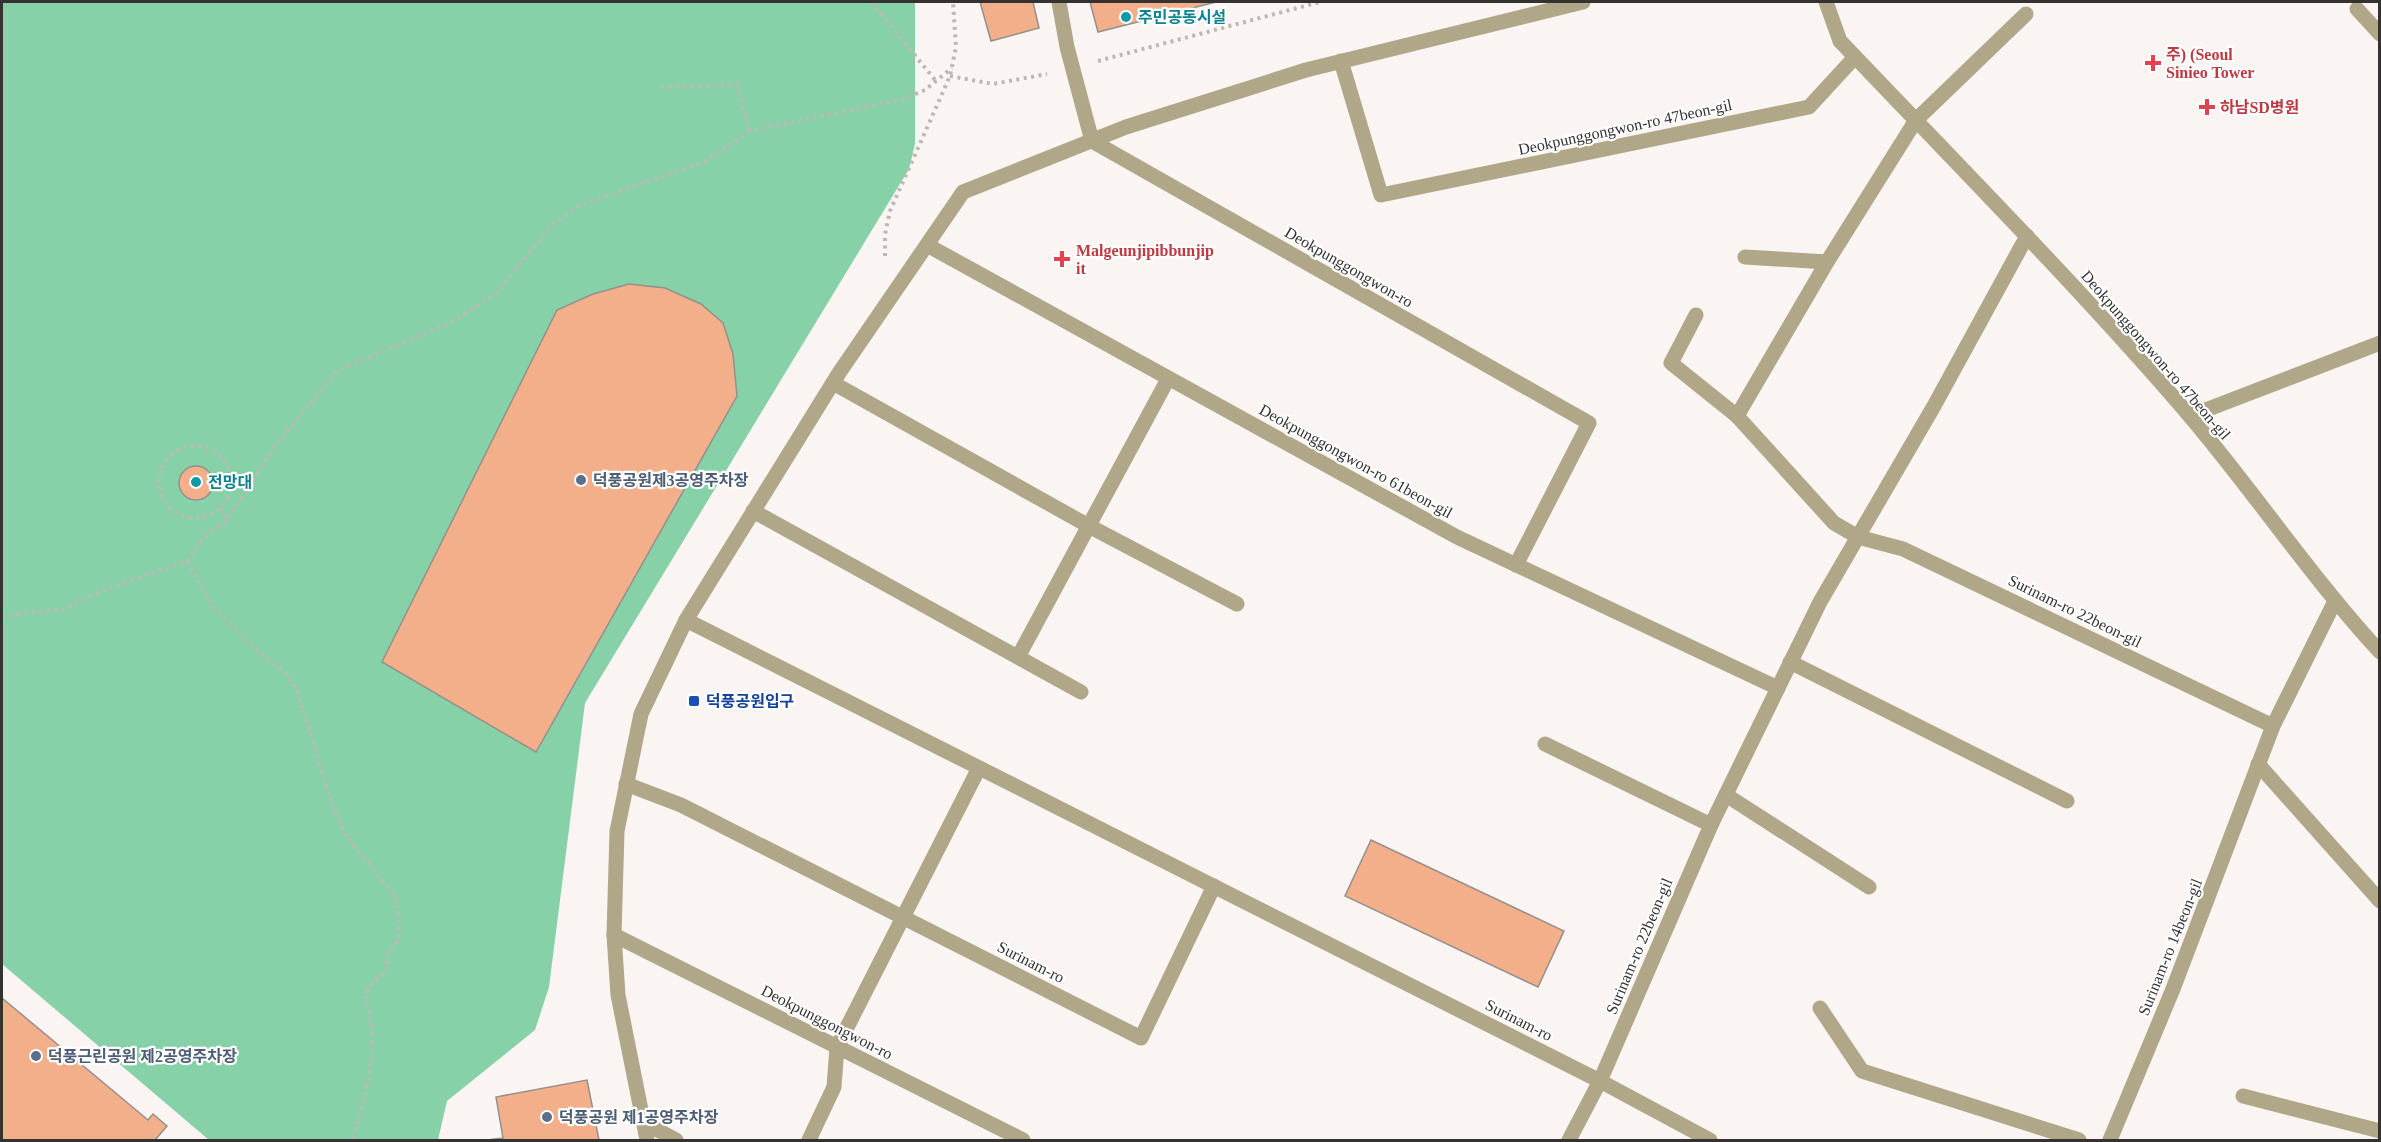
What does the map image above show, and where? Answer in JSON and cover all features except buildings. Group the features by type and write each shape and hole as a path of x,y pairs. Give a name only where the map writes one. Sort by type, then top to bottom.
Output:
{"street":[{"path":"1059,2 1072,68 1092,141"},
{"path":"646,1140 618,995 615,935 617,831 641,714 686,620 753,511 833,383 963,192 1126,127 1341,61 1583,2"},
{"name":"Deokpunggongwon-ro 47beon-gil","path":"1826,2 1839,41 2027,236 2190,416 2334,603 2379,652"},
{"path":"2357,9 2379,34"},
{"path":"1737,416 1827,262 1916,120 2026,14"},
{"name":"Deokpunggongwon-ro 47beon-gil","path":"1341,61 1381,195 1809,107 1855,57"},
{"name":"Deokpunggongwon-ro","path":"1092,141 1588,423 1516,565"},
{"name":"Surinam-ro 22beon-gil","path":"1569,1140 1600,1082 1711,825 1820,602 2027,236"},
{"name":"Deokpunggongwon-ro 61beon-gil","path":"927,245 1457,537 1778,688"},
{"path":"1745,257 1827,262"},
{"name":"Surinam-ro 22beon-gil","path":"1696,315 1671,363 1737,416 1834,524 1858,537 1903,549 2273,726"},
{"path":"2190,416 2379,344"},
{"path":"1017,657 1168,379"},
{"path":"833,383 1087,525 1237,604"},
{"path":"753,511 1082,692"},
{"name":"Surinam-ro 14beon-gil","path":"2110,1140 2173,989 2273,726 2334,603"},
{"name":"Surinam-ro","path":"686,620 1600,1082 1710,1140"},
{"path":"1790,662 2067,801"},
{"path":"1545,744 1711,825"},
{"path":"2258,764 2379,901"},
{"path":"809,1140 834,1087 837,1047 979,768"},
{"path":"626,784 681,805 903,917"},
{"path":"1726,795 1869,887"},
{"name":"Surinam-ro","path":"903,917 1141,1038 1214,886"},
{"name":"Deokpunggongwon-ro","path":"615,935 1023,1140"},
{"path":"1820,1008 1862,1071 2079,1140"},
{"path":"2243,1096 2379,1131"},
{"path":"644,1122 676,1140"}],"path":[{"path":"871,2 936,81"},
{"path":"895,291 889,279 884,252 887,221 950,76 956,47 952,2"},
{"path":"950,76 993,84 1027,79 1320,2"},
{"path":"2,616 64,609 101,591 188,561 203,538 228,520 274,447 337,371 452,322 498,292 550,227 578,206 706,161 750,131 904,99 925,90 951,68"},
{"path":"661,87 737,85 750,131"},
{"path":"198,446 219,455 227,464 231,476 227,499 219,508 198,518 186,517 167,504 159,482 166,460 175,452 198,446"},
{"path":"219,508 228,520"},
{"path":"188,561 214,608 255,649 286,672 297,690 332,805 345,834 395,896 399,915 399,939 387,956 387,973 374,980 365,996 373,1019 373,1055 362,1108 352,1140"}],"green space":[{"path":"2,2 915,2 915,144 909,169 585,703 549,987 535,1030 447,1101 438,1140 209,1140 2,964"}],"place":[{"name":"주민공동시설","path":"1126,17"},
{"name":"주) (Seoul Sinieo Tower","path":"2153,63"},
{"name":"하남SD병원","path":"2207,107"},
{"name":"Malgeunjipibbunjip it","path":"1062,259"},
{"name":"덕풍공원제3공영주차장","path":"581,480"},
{"name":"전망대","path":"196,482"},
{"name":"덕풍공원입구","path":"694,701"},
{"name":"덕풍근린공원 제2공영주차장","path":"36,1056"},
{"name":"덕풍공원 제1공영주차장","path":"547,1117"}]}
